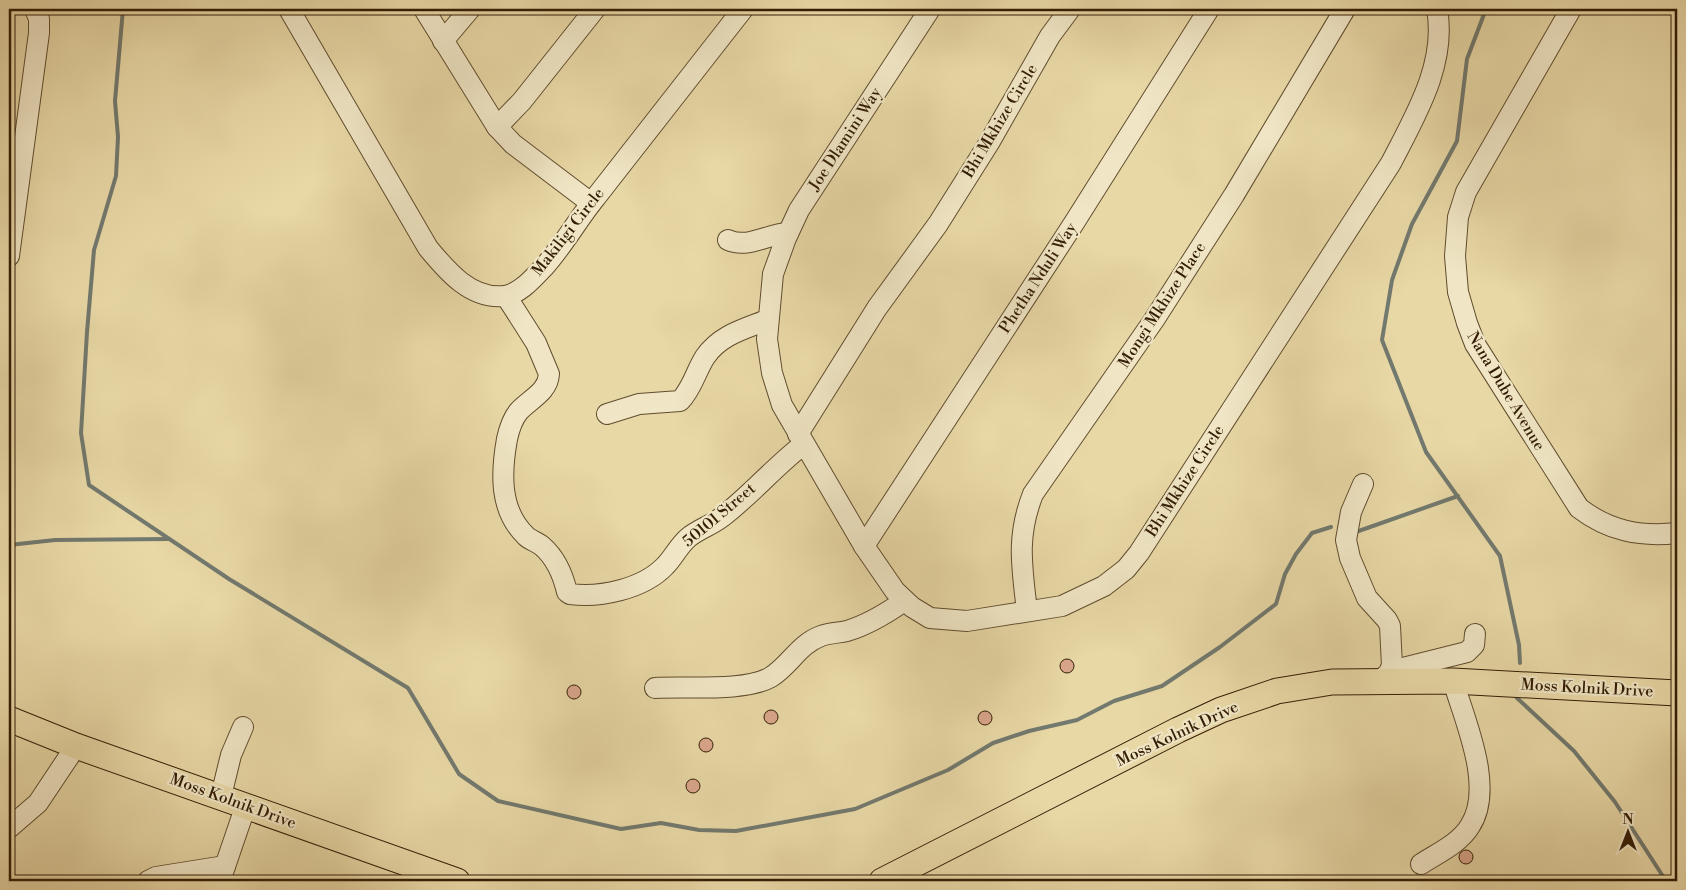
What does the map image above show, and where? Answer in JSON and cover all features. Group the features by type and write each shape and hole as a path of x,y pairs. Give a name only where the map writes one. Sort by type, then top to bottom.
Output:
{"main road":[{"name":"Moss Kolnik Drive","path":"882,881 1221,710 1277,691 1385,676 1677,693"},
{"name":"Moss Kolnik Drive","path":"9,720 76,746 221,796 450,880"}],"street":[{"path":"9,256 16,156 39,34 39,19 35,9"},
{"path":"289,9 428,248 448,274 466,286 490,296 506,296"},
{"path":"424,9 497,127 513,144 591,203"},
{"path":"443,41 470,9"},
{"path":"497,127 528,94 594,9"},
{"name":"Makiligi Circle","path":"506,296 521,289 545,265 591,203 743,9"},
{"name":"Joe Dlamini Way","path":"773,274 788,233 799,210 930,9"},
{"name":"Bhi Mkhize Circle","path":"801,439 877,308 938,224 989,143 1050,36 1070,9"},
{"name":"Phetha Nduli Way","path":"864,546 1074,223 1209,9"},
{"name":"Mongi Mkhize Place","path":"1026,611 1021,538 1024,518 1033,494 1154,320 1234,195 1345,9"},
{"name":"Bhi Mkhize Circle","path":"773,274 766,339 772,373 782,405 864,546 904,601 930,618 967,621 1062,606 1104,586 1126,569 1139,553 1391,163 1416,113 1429,81 1437,54 1439,22 1437,9"},
{"name":"Nana Dube Avenue","path":"1571,9 1466,192 1458,217 1455,237 1458,292 1475,344 1579,508 1595,520 1620,530 1643,535 1677,533"},
{"path":"728,240 749,244 767,236 788,233"},
{"name":"50101 Street","path":"506,296 536,343 549,374 547,385 520,410 509,430 504,463 505,502 517,526 527,538 550,554 561,571 567,592 576,595 610,592 649,579 666,565 691,536 721,518 779,464 801,439"},
{"path":"607,414 639,404 680,400 687,393 705,357 716,344 726,336 767,320"},
{"path":"1363,484 1351,512 1346,540 1350,558 1368,598 1390,626 1393,661 1385,676"},
{"path":"655,688 747,686 762,682 774,675 796,651 810,642 821,636 848,630 884,614 904,601"},
{"path":"1385,676 1467,652 1474,645 1475,634"},
{"path":"1422,864 1450,846 1470,827 1478,807 1481,786 1479,768 1453,681"},
{"path":"221,796 231,755 244,727"},
{"path":"9,828 38,803 76,746"},
{"path":"148,881 156,877 223,874 246,805"}],"building":[{"path":"1067,659 1072,661 1074,666 1072,671 1067,673 1062,671 1060,666 1062,661"},
{"path":"574,685 579,687 581,692 579,697 574,699 569,697 567,692 569,687"},
{"path":"771,710 776,712 778,717 776,722 771,724 766,722 764,717 766,712"},
{"path":"985,711 990,713 992,718 990,723 985,725 980,723 978,718 980,713"},
{"path":"706,738 711,740 713,745 711,750 706,752 701,750 699,745 701,740"},
{"path":"693,779 698,781 700,786 698,791 693,793 688,791 686,786 688,781"},
{"path":"1466,850 1471,852 1473,857 1471,862 1466,864 1461,862 1459,857 1461,852"}],"waterway":[{"path":"123,9 115,101 118,137 116,176 94,250 87,332 81,433 89,485 229,579 408,688 459,774 498,801 621,829 661,823 699,830 736,831 855,809 948,770 993,743 1029,731 1077,720 1114,701 1162,686 1220,647 1276,604 1285,574 1296,554 1312,533 1331,527"},
{"path":"1486,9 1467,59 1457,141 1412,224 1392,280 1382,340 1426,452 1500,556 1519,645 1520,663"},
{"path":"1353,533 1458,496"},
{"path":"9,545 55,540 169,539"},
{"path":"1517,698 1574,751 1615,802 1666,881"}]}
